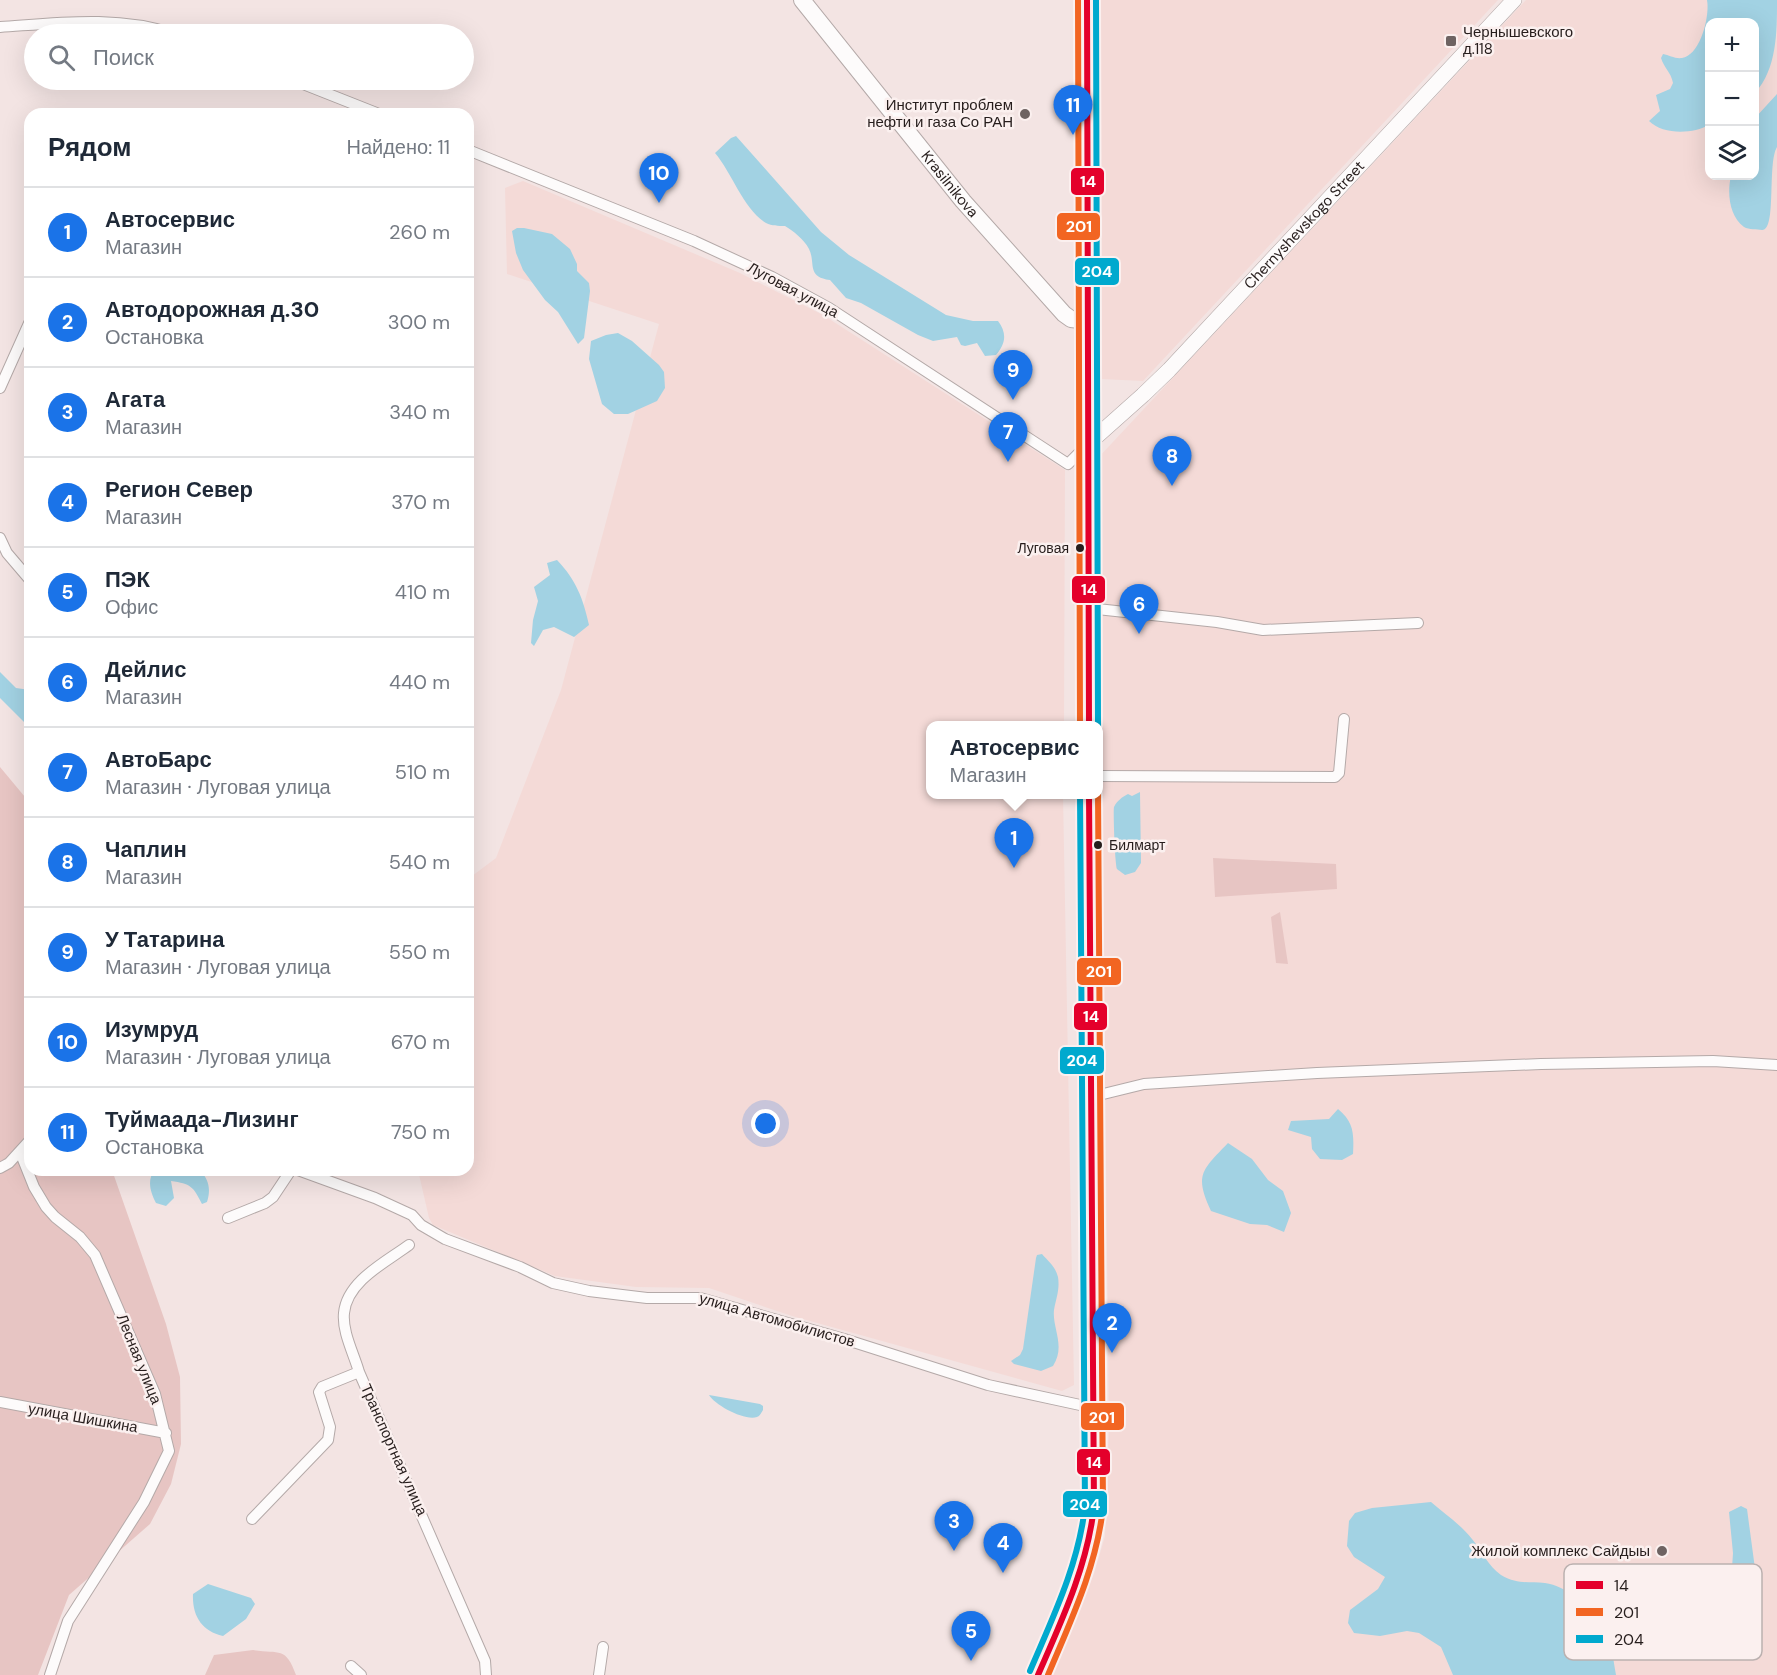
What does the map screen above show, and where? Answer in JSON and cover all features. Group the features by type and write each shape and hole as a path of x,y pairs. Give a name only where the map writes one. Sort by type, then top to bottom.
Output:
{"main road":[{"name":"Krasilnikova","path":"802,0 970,210 1064,314 1071,319 1088,321"},
{"path":"1087,0 1089,721"},
{"name":"Chernyshevskogo Street","path":"1088,444 1169,370 1514,0"},
{"path":"1038,1675 1070,1600 1090,1540 1094,1507 1089,799"}],"street":[{"path":"52,24 91,21 133,24"},
{"path":"0,28 24,26"},
{"path":"318,90 364,108"},
{"name":"Луговая улица","path":"474,152 694,241 772,277 829,308 1068,464 1088,444"},
{"path":"0,388 24,334"},
{"path":"0,538 6,553 24,573"},
{"path":"1088,608 1217,622 1263,630 1418,623"},
{"path":"1103,776 1335,777 1339,773 1344,719"},
{"path":"1091,1097 1144,1084 1329,1073 1541,1064 1713,1061 1777,1065"},
{"path":"0,1168 9,1163 24,1147"},
{"name":"Лесная улица","path":"20,1152 24,1162"},
{"name":"Лесная улица","path":"30,1176 46,1207 95,1255 155,1394 169,1451 144,1502 68,1621 50,1675"},
{"path":"228,1218 265,1203 273,1197 287,1176"},
{"name":"улица Автомобилистов","path":"314,1176 375,1198 412,1215 421,1225 445,1239 519,1267 553,1283 589,1291 647,1298 700,1298 844,1338 988,1385 1094,1408"},
{"name":"Транспортная улица","path":"409,1245 367,1275 346,1301 344,1315 359,1372 481,1650 486,1675"},
{"path":"252,1519 328,1440 330,1427 319,1392 322,1387 359,1372"},
{"name":"улица Шишкина","path":"0,1402 166,1433"},
{"path":"599,1675 603,1647"},
{"path":"351,1666 361,1675"}],"shaded area":[{"path":"1097,0 1498,0 1143,381 1101,379"},
{"path":"1526,0 1777,0 1777,1675 1049,1675 1094,1574 1105,1536 1109,1428 1103,721 1101,721 1098,458"},
{"path":"523,181 740,273 823,315 1065,470 1064,721 926,721 926,799 1063,799 1074,1385 1062,1391 792,1316 709,1288 636,1287 555,1276 433,1225 429,1218 419,1176 474,1176 474,874 496,858 561,690 659,324 507,274 505,188"},
{"path":"0,767 24,796 24,1176 114,1176 166,1324 180,1377 181,1444 171,1484 150,1524 69,1595 38,1675 0,1675"},
{"path":"1213,858 1336,864 1337,889 1215,897"},
{"path":"1280,912 1288,964 1276,963 1271,917"},
{"path":"253,1650 285,1655 296,1675 205,1675 214,1655"}],"water":[{"path":"1707,0 1777,0 1776,37 1772,61 1759,87 1759,18 1706,18"},
{"path":"1705,24 1705,127 1678,132 1655,126 1649,121 1660,111 1656,95 1670,89 1673,83 1661,58 1663,54 1682,58 1689,55 1703,34"},
{"path":"1777,94 1777,147 1774,155 1771,208 1767,227 1762,230 1748,229 1739,222 1732,210 1729,196 1730,180 1759,180 1759,114"},
{"path":"736,136 821,232 849,255 946,315 973,321 998,321 1004,338 996,355 985,356 977,343 961,345 957,337 933,341 918,335 861,303 846,298 830,280 818,276 813,269 809,249 804,242 785,226 768,224 758,217 715,153"},
{"path":"517,228 552,234 570,249 577,264 577,271 589,283 584,338 578,344 558,312 545,300 523,270 516,253 512,231"},
{"path":"618,333 632,341 664,372 665,388 657,401 628,414 614,414 602,404 589,359 591,341"},
{"path":"557,560 578,590 589,625 574,637 554,627 543,630 534,646 531,643 533,620 538,601 534,587 550,575 547,563"},
{"path":"0,672 16,688 24,689 24,722 0,698"},
{"path":"1140,792 1141,863 1135,872 1125,875 1117,869 1116,865 1114,807 1126,795 1132,796"},
{"path":"1338,1109 1350,1124 1353,1134 1353,1154 1342,1160 1320,1159 1312,1149 1311,1137 1288,1130 1291,1121 1329,1119"},
{"path":"1228,1143 1252,1159 1268,1180 1283,1191 1291,1213 1284,1232 1267,1225 1250,1224 1211,1211 1203,1189 1203,1174"},
{"path":"152,1176 204,1176 209,1193 207,1202 202,1204 194,1190 187,1185 171,1181 174,1198 166,1206 156,1203 151,1191"},
{"path":"1042,1254 1058,1277 1054,1317 1059,1344 1057,1359 1053,1366 1041,1371 1014,1364 1011,1361 1020,1355 1023,1349 1036,1258 1037,1255"},
{"path":"709,1395 760,1404 763,1410 757,1417 745,1417 723,1407"},
{"path":"1431,1502 1468,1534 1489,1563 1501,1575 1518,1581 1545,1583 1564,1590 1564,1660 1613,1660 1616,1675 1453,1675 1441,1647 1419,1633 1407,1631 1380,1636 1354,1633 1348,1623 1350,1610 1378,1589 1385,1577 1354,1557 1347,1546 1349,1521 1355,1513 1372,1508"},
{"path":"1741,1506 1747,1509 1754,1564 1732,1564 1729,1512"},
{"path":"208,1584 251,1598 255,1604 246,1619 223,1636 204,1626 194,1609 193,1594"}],"transit line":[{"name":"201","path":"1078,0 1080,721"},
{"name":"14","path":"1087,0 1089,721"},
{"name":"204","path":"1096,0 1098,721"},
{"name":"204","path":"1030,1671 1071,1571 1085,1507 1080,799"},
{"name":"14","path":"1038,1675 1080,1572 1094,1507 1089,799"},
{"name":"201","path":"1048,1675 1089,1573 1103,1508 1098,799"}],"place":[{"name":"Чернышевского д.118","path":"1451,41"},
{"name":"Институт проблем нефти и газа Со РАН","path":"1025,114"},
{"name":"Туймаада-Лизинг","path":"1073,135"},
{"name":"Изумруд","path":"659,203"},
{"name":"У Татарина","path":"1013,400"},
{"name":"АвтоБарс","path":"1008,462"},
{"name":"Чаплин","path":"1172,486"},
{"name":"Луговая","path":"1080,548"},
{"name":"Дейлис","path":"1139,634"},
{"name":"Билмарт","path":"1098,845"},
{"name":"Автосервис","path":"1014,868"},
{"name":"Автодорожная д.30","path":"1112,1353"},
{"name":"Агата","path":"954,1551"},
{"name":"Жилой комплекс Сайдыы","path":"1662,1551"},
{"name":"Регион Север","path":"1003,1573"},
{"name":"ПЭК","path":"971,1661"}]}
